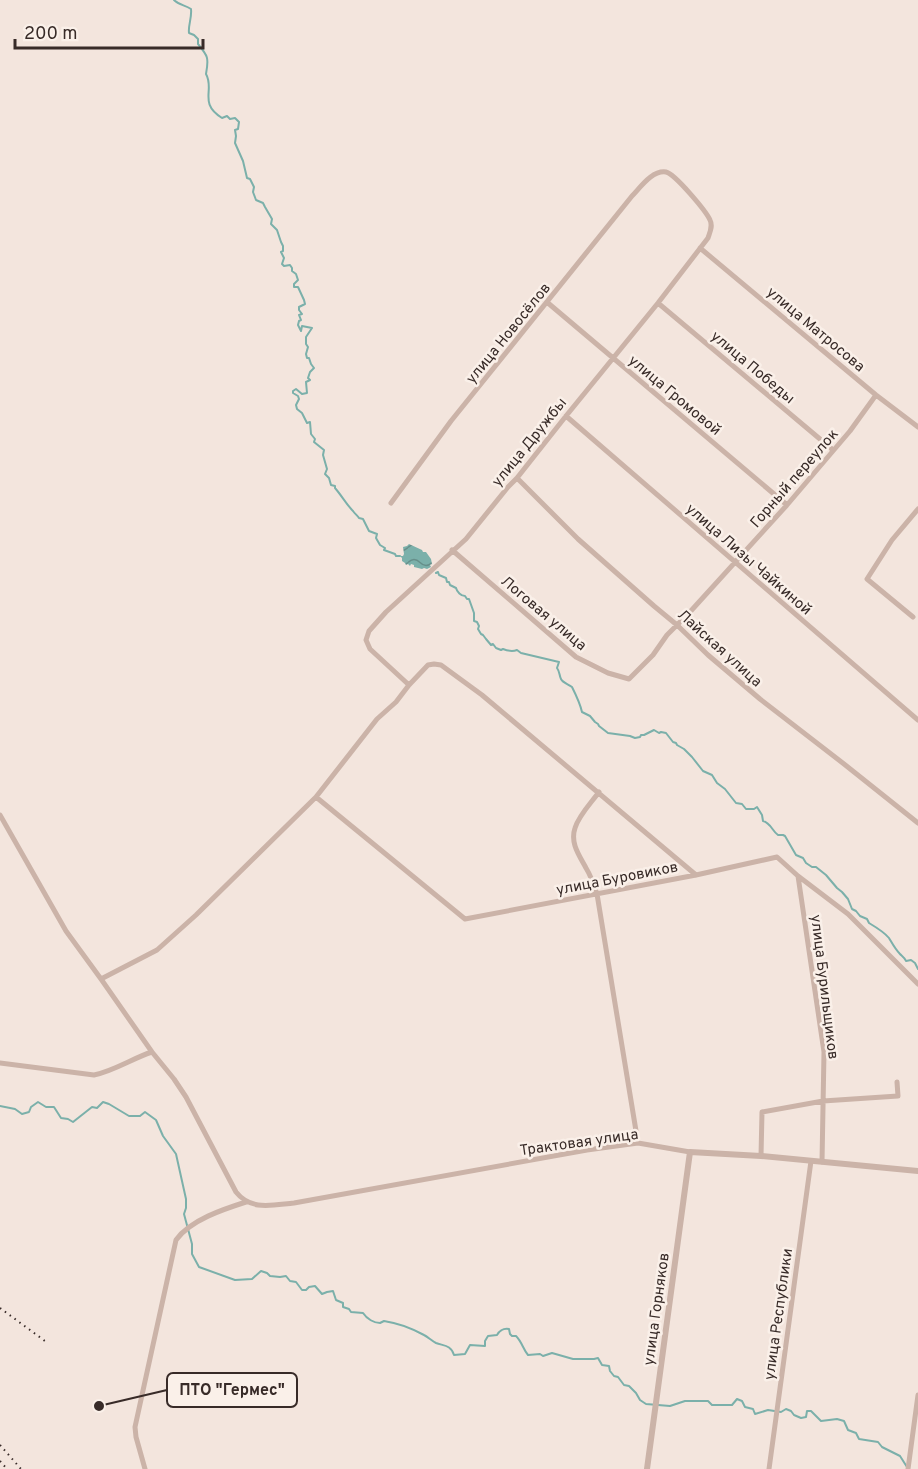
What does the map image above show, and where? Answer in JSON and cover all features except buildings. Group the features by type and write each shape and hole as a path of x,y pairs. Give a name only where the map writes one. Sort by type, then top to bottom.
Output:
{"street":[{"name":"улица Дружбы","path":"409,685 370,649 366,640 369,631 386,612 466,539 708,238 712,228 710,220 685,187 666,172 656,173 646,181"},
{"name":"улица Новосёлов","path":"391,502 451,421 646,181"},
{"name":"улица Матросова","path":"700,248 876,395 918,427"},
{"name":"улица Громовой","path":"548,303 787,505"},
{"name":"улица Победы","path":"658,303 833,450"},
{"name":"Горный переулок","path":"629,679 787,505 850,431 876,395"},
{"name":"улица Лизы Чайкиной","path":"566,416 918,720"},
{"name":"Лайская улица","path":"517,478 578,539 708,655 760,699 918,823"},
{"path":"914,617 867,579 892,540 918,509"},
{"name":"Логовая улица","path":"452,550 576,657 608,673 629,679"},
{"path":"101,979 157,950 196,915 316,797 377,719 396,702 428,665 441,665 482,695 696,875"},
{"path":"599,792 581,816 575,828 573,840 597,894 638,1143"},
{"name":"улица Буровиков","path":"316,797 465,919 696,875 777,857 848,914 918,984"},
{"path":"0,815 66,931 186,1097 236,1192 246,1202 199,1221 181,1233 177,1240 135,1427 145,1469"},
{"name":"улица Бурильщиков","path":"798,876 824,1052 822,1162"},
{"path":"0,1063 94,1075 152,1052"},
{"path":"761,1156 762,1112 823,1101 898,1096 897,1082"},
{"name":"Трактовая улица","path":"246,1202 263,1206 294,1203 587,1150 638,1143 690,1152 761,1156 918,1171"},
{"name":"улица Горняков","path":"647,1469 690,1152"},
{"name":"улица Республики","path":"769,1469 811,1161"},
{"path":"230,1207 236,1192"},
{"path":"908,1469 918,1395"}],"water":[{"path":"409,544 426,552 431,559 431,567 422,569 411,564 406,565 402,561 400,556 404,554 403,547"}],"waterway":[{"path":"174,0 191,9 189,33 198,39 198,44 207,58 209,102 222,118 227,116 239,122 238,129 235,130 235,143 247,178 254,187 256,200 263,203 272,219 271,224 277,230 283,246 282,264 290,265 298,280 294,287 298,287 305,304 299,307 302,314 299,315 301,320 298,325 301,331 302,326 312,328 306,337 308,347 306,354 314,368 310,372 308,378 310,380 306,382 307,393 302,394 296,389 293,391 299,399 297,409 307,423 310,422 314,442 324,450 327,469 325,474 331,485 335,486 359,518 363,519 369,531 377,534 376,538 385,548 384,550 400,556"},
{"path":"436,573 446,578 450,585 469,599 474,621 477,622 481,634 491,645 501,650 517,650 559,662 557,668 561,679 572,687 582,712 590,716 608,733 635,738 654,730 666,733 673,742 692,757 703,771 712,775 736,803 742,804 746,809 757,807 763,821 768,823 778,835 785,836 796,855 826,875 848,899 852,909 887,936 906,961 911,960 918,969"},
{"path":"0,1106 15,1109 22,1114 29,1112 31,1107 38,1102 46,1107 54,1107 61,1118 73,1122 92,1107 97,1108 103,1102 129,1116 140,1116 145,1112 156,1120 163,1136 176,1154 186,1199 184,1214 192,1244 192,1254 199,1267 235,1280 252,1279 261,1271 270,1276 286,1276 290,1281 296,1282 302,1290 315,1286 322,1294 333,1291 336,1300 343,1303 343,1307 351,1312 363,1313 375,1322 384,1321 409,1328 444,1345 454,1355 465,1354 470,1345 485,1346 488,1336 497,1335 502,1330 509,1329 510,1334 518,1338 528,1355 543,1356 552,1353 573,1359 598,1358 602,1365 609,1366 614,1376 618,1377 624,1385 629,1386 646,1404 670,1406 685,1401 708,1401 712,1405 732,1405 737,1399 742,1401 745,1407 753,1409 755,1414 768,1410 781,1412 786,1409 801,1418 806,1417 807,1411 811,1411 821,1421 837,1419 844,1421 848,1430 856,1433 859,1439 878,1442 882,1447 900,1456 907,1467"}],"railway":[{"path":"0,1308 45,1341"},
{"path":"0,1445 21,1469"},
{"path":"0,1461 7,1469"}],"place":[{"name":"ПТО \"Гермес\"","path":"99,1406"}]}
